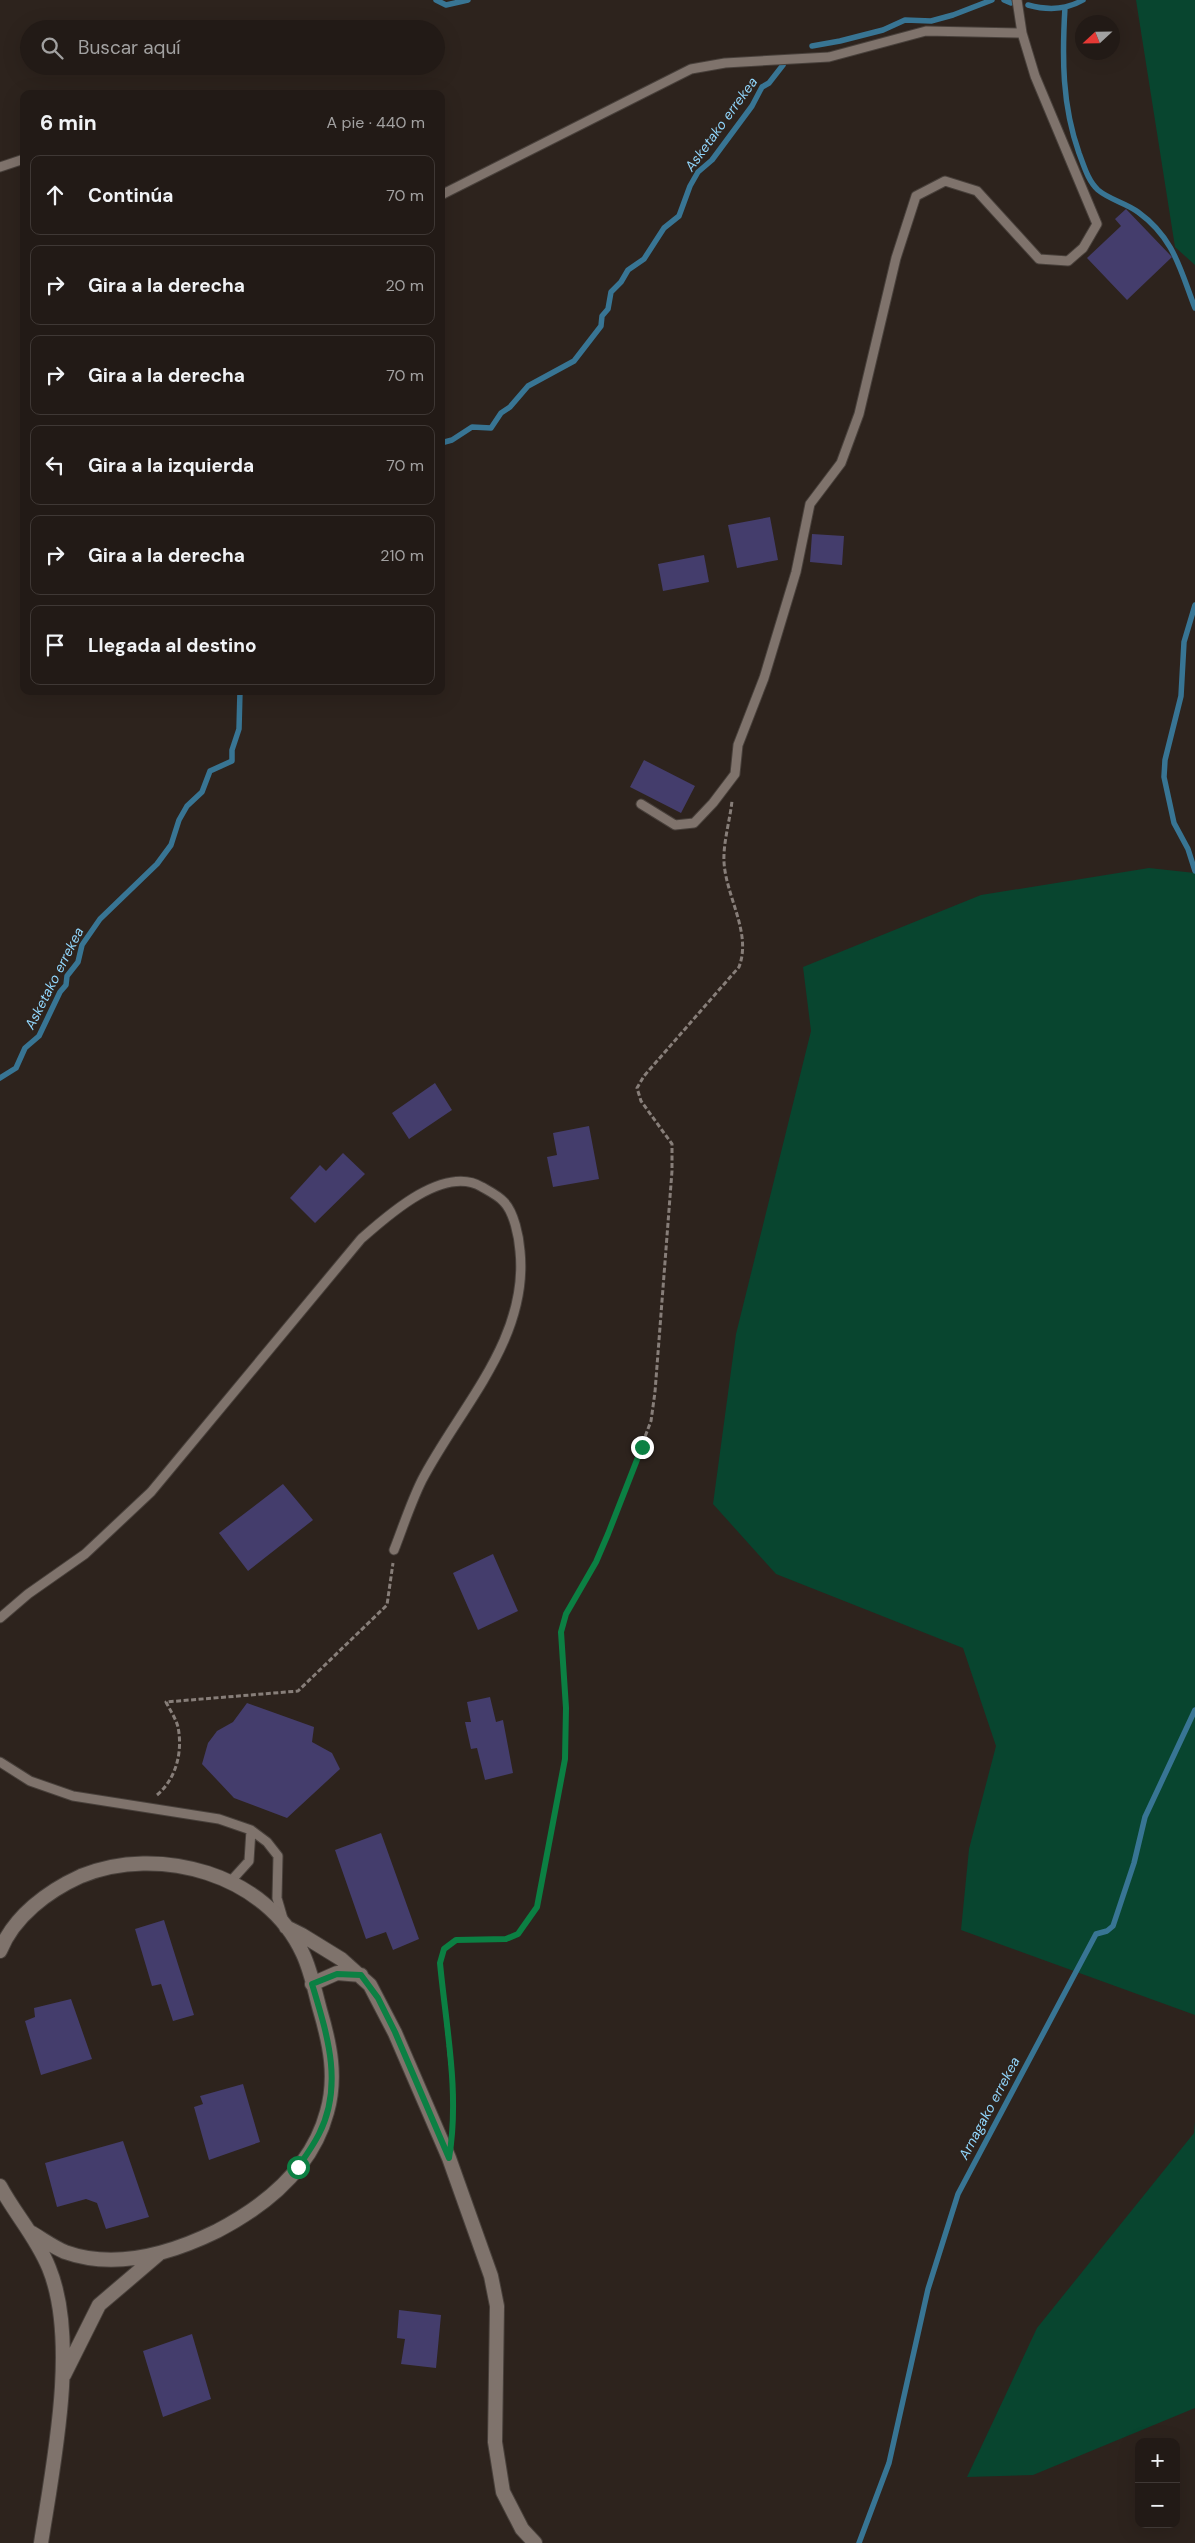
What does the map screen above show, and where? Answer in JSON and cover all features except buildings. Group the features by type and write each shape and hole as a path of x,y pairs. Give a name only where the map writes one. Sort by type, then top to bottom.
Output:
{"street":[{"path":"0,1951 12,1929 29,1910 47,1895 66,1883 111,1866 136,1863 177,1865 230,1882 269,1910 286,1928 303,1953 330,2051 332,2072 327,2112 319,2134 298,2167 272,2197 245,2216 202,2238 162,2252 124,2261 93,2260 62,2251 30,2232"},
{"path":"286,1928 302,1935 341,1959 361,1975 378,1998 395,2032 449,2158 492,2276 497,2306 495,2442 503,2492 522,2529 535,2543"},
{"path":"312,1984 337,1974 361,1975"},
{"path":"0,2186 30,2232 50,2268 59,2308 63,2376 42,2543"},
{"path":"63,2376 99,2305 162,2252"}],"lane":[{"path":"641,804 675,825 694,823 713,803 735,774 738,745 764,678 793,581 810,504 841,463 859,414 896,258 916,196 945,182 977,191 1039,259 1068,261 1084,248 1097,224 1035,76 1022,32 1017,0"},
{"path":"445,193 691,69 725,62 829,57 926,31 1022,32"},
{"path":"0,168 20,160"},
{"path":"0,1618 28,1594 85,1554 151,1492 361,1239 394,1210 422,1192 458,1180 480,1185 504,1202 519,1234 522,1266 516,1310 499,1352 422,1481 394,1550"},
{"path":"0,1762 30,1781 73,1796 219,1820 251,1830 267,1842 278,1856 277,1898 286,1928"},
{"path":"230,1882 249,1860 251,1830"}],"path":[{"path":"453,2128 453,2093 440,1963 444,1949 456,1940 506,1939 518,1934 537,1907 565,1759 566,1708 561,1632 566,1614 596,1562 608,1534 651,1421 655,1392 672,1171 672,1144 641,1101 637,1088 644,1076 739,967 743,956 743,940 728,886 724,860 735,774"},
{"path":"144,1807 163,1790 177,1768 178,1727 166,1702 298,1691 387,1604 394,1550"}],"green space":[{"path":"1136,0 1195,0 1195,265 1175,247"},
{"path":"1149,868 1195,873 1195,2015 961,1930 969,1849 996,1746 963,1648 776,1574 713,1504 736,1334 811,1031 803,967 981,895"},
{"path":"1195,2122 1195,2408 1033,2475 967,2477 1037,2328 1194,2133"}],"waterway":[{"path":"436,0 446,5 468,0"},
{"name":"Asketako errekea","path":"812,46 883,30 905,20 931,21 992,0"},
{"path":"1004,0 1011,3"},
{"path":"1028,5 1056,8 1070,6 1083,0"},
{"name":"Arnagako errekea","path":"1065,7 1064,81 1066,99 1073,135 1087,173 1098,190 1138,212 1160,232 1180,267 1195,308"},
{"name":"Asketako errekea","path":"445,442 452,440 472,427 491,428 501,413 510,407 528,386 574,361 601,326 602,316 608,309 611,292 621,282 628,270 644,259 664,228 679,216 690,186 698,172 712,160 752,106 762,87 769,83 783,65"},
{"name":"Arnagako errekea","path":"1195,605 1184,642 1181,696 1165,760 1164,777 1174,823 1188,849 1195,871"},
{"name":"Asketako errekea","path":"0,1078 16,1068 25,1048 39,1036 60,992 66,985 67,976 78,962 82,945 100,919 157,864 171,845 179,820 187,806 202,792 210,771 232,761 232,750 239,729 240,695"},
{"name":"Arnagako errekea","path":"859,2543 889,2463 928,2289 958,2194 1096,1934 1107,1931 1113,1926 1134,1863 1145,1817 1195,1710"}],"route":[{"path":"298,2167 319,2134 327,2112 331,2091 330,2051 312,1984 337,1974 361,1975 378,1998 395,2032 449,2158 453,2136 453,2093 440,1963 444,1949 456,1940 506,1939 518,1934 526,1926 537,1907 565,1759 566,1708 561,1632 566,1614 596,1562 642,1447"}]}
